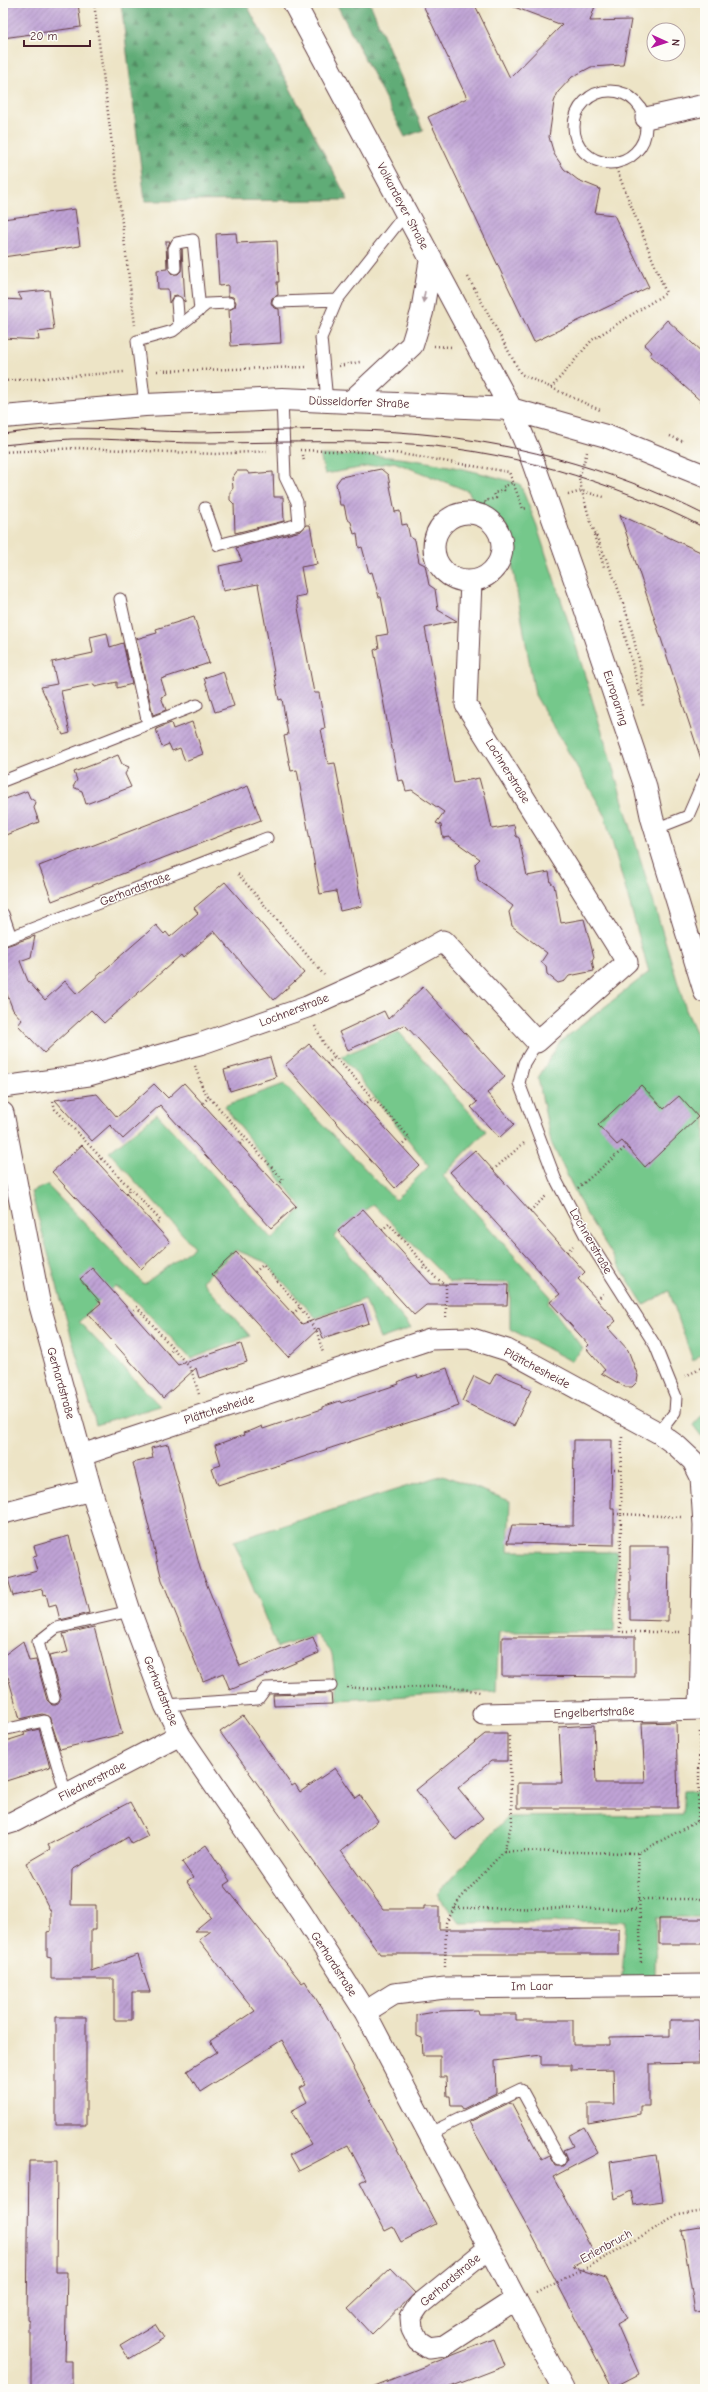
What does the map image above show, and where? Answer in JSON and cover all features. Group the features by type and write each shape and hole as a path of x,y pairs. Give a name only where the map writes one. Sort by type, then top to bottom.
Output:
{"main road":[{"name":"Volkardeyer Straße","path":"294,3 511,409"},
{"path":"352,401 412,345 422,312 431,258"},
{"name":"Düsseldorfer Straße","path":"3,417 145,405 282,399 511,409 606,436 705,476"},
{"name":"Europaring","path":"511,409 529,451 584,605 645,785 655,828 705,992"}],"street":[{"path":"646,118 705,105"},
{"path":"472,513 490,521 496,528 501,539 502,551 494,569 485,577 471,581 459,580 448,575 440,566 435,556 434,542 438,530 448,519 456,515 472,513"},
{"name":"Lochnerstraße","path":"3,1087 89,1075 188,1047 307,1007 398,966 443,941 537,1042 627,962 466,705 471,581"},
{"name":"Gerhardstraße","path":"3,1114 40,1306 91,1490 130,1611 165,1705 180,1735 301,1912 365,2012 564,2389"},
{"name":"Plättchesheide","path":"82,1455 430,1339 469,1338 506,1350 659,1433 694,1460 701,1477 704,1518 702,1709"},
{"path":"3,1513 91,1490"},
{"name":"Engelbertstraße","path":"483,1714 702,1709"},
{"name":"Fliednerstraße","path":"3,1825 180,1735"},
{"name":"Im Laar","path":"365,2012 394,1994 445,1988 705,1985"},
{"name":"Gerhardstraße","path":"489,2248 419,2305 411,2317 412,2329 418,2341 429,2348 444,2346 517,2301"}],"lane":[{"path":"614,91 631,97 642,108 646,118 644,142 637,152 625,160 614,163 604,163 591,158 583,151 575,133 575,119 579,109 586,100 601,92 614,91"},
{"path":"327,400 321,338 337,300 406,213"},
{"path":"175,268 174,249 180,241 194,241 200,310"},
{"path":"278,302 337,300"},
{"path":"177,302 178,327"},
{"path":"145,405 137,341 154,338 173,331 207,304 229,303"},
{"path":"205,508 218,545 299,524 297,502 285,477 282,399"},
{"path":"120,598 148,724"},
{"path":"3,781 197,704"},
{"path":"655,828 688,816 705,777"},
{"name":"Gerhardstraße","path":"7,939 268,838"},
{"path":"3,914 7,939"},
{"name":"Lochnerstraße","path":"537,1042 524,1062 519,1083 558,1185 567,1197 585,1235 655,1345 676,1397 676,1405 671,1419 659,1433"},
{"path":"54,1698 38,1642 56,1628 130,1611"},
{"path":"165,1705 258,1699 266,1688 331,1686"},
{"path":"3,1730 44,1720 66,1794"},
{"path":"430,2133 521,2089 560,2160"}],"path":[{"path":"94,3 137,341"},
{"path":"509,352 521,374 551,388 592,340 666,294 614,163"},
{"path":"412,345 478,348"},
{"path":"3,381 141,371 324,366 365,360"},
{"path":"601,410 579,478 604,567"},
{"path":"3,452 78,448 216,454 284,450 395,453 509,472 515,490"},
{"path":"472,513 471,506 486,504 485,501 496,498 494,493 504,490 502,487 512,482"},
{"path":"582,491 604,497"},
{"path":"590,521 615,580 630,624 641,668 643,704"},
{"path":"621,621 645,712"},
{"path":"238,874 338,993"},
{"path":"307,1007 325,1046 410,1138 401,1146"},
{"path":"188,1047 203,1089 283,1180 278,1185"},
{"path":"327,1064 335,1057"},
{"path":"47,1082 55,1109 160,1220 155,1225"},
{"path":"203,1103 209,1097"},
{"path":"364,1105 373,1098"},
{"path":"493,1170 537,1131"},
{"path":"240,1144 246,1139"},
{"path":"567,1197 627,1146"},
{"path":"97,1162 102,1158"},
{"path":"530,1211 558,1185"},
{"path":"126,1194 131,1189"},
{"path":"382,1230 389,1224 436,1278 446,1285 446,1338"},
{"path":"255,1272 263,1265 300,1307 317,1332 329,1373"},
{"path":"420,1272 426,1266"},
{"path":"293,1314 300,1307"},
{"path":"131,1313 137,1308 191,1369 205,1413"},
{"path":"168,1354 173,1349"},
{"path":"669,1382 696,1371 705,1364"},
{"path":"623,1414 620,1632 702,1632"},
{"path":"614,1469 622,1469"},
{"path":"614,1514 704,1518"},
{"path":"331,1686 371,1689 448,1686 484,1693 483,1714"},
{"path":"698,1821 702,1709"},
{"path":"445,1988 446,1922 459,1900 504,1851 512,1822 509,1714"},
{"path":"504,1851 638,1853 698,1821 705,1821"},
{"path":"638,1853 641,1985"},
{"path":"639,1899 705,1899"},
{"path":"455,1908 639,1908"},
{"name":"Erlenbruch","path":"517,2301 596,2263 678,2215 705,2211"}],"green space":[{"path":"121,3 246,3 348,200 145,201"},
{"path":"336,3 370,3 423,130 405,137"},
{"path":"320,455 372,455 415,460 468,470 520,484 535,521 573,636 686,1010 705,1052 705,1351 693,1361 669,1291 644,1305 584,1210 551,1142 538,1078 560,1042 649,972 604,813 535,695 505,523 480,511 468,491 394,462 325,474"},
{"path":"399,1032 486,1131 443,1176 551,1297 548,1303 583,1349 571,1361 510,1329 510,1283 450,1282 373,1204 334,1236 411,1328 380,1339 365,1299 316,1318 265,1262 236,1250 202,1281 250,1336 191,1359 138,1303 115,1286 79,1322 160,1406 96,1425 31,1192 47,1185 144,1284 194,1247 109,1152 157,1114 272,1239 302,1208 224,1106 284,1084 395,1200 429,1166 342,1056"},
{"path":"705,1412 705,1441 693,1425"},
{"path":"443,1475 510,1501 508,1551 617,1552 614,1632 499,1632 496,1691 338,1700 332,1654 316,1635 277,1647 234,1541"},
{"path":"705,1790 705,1917 656,1917 655,1978 622,1978 626,1921 460,1923 437,1894 507,1817 682,1815 684,1791"}],"building":[{"path":"3,3 78,3 81,27 3,38"},
{"path":"422,3 474,3 510,78 562,25 509,5 509,3 596,3 590,21 631,20 623,65 591,67 572,77 558,92 554,102 549,137 554,154 564,169 578,180 600,189 595,213 614,215 649,287 534,342 428,117 467,98"},
{"path":"75,209 80,246 3,257 3,219"},
{"path":"236,233 237,243 277,241 279,282 277,282 278,295 272,298 271,303 274,308 279,309 281,343 231,346 229,310 235,307 236,302 233,297 228,296 228,285 219,286 216,234"},
{"path":"166,241 170,241 167,249 168,268 172,274 178,274 181,271 182,249 185,302 177,295 173,296 169,303 168,289 158,289 157,270 167,269"},
{"path":"49,290 54,330 38,332 39,340 3,338 3,299 22,300 18,293"},
{"path":"667,320 705,355 705,405 650,355 652,352 644,345"},
{"path":"381,469 388,475 395,512 400,511 402,525 407,524 410,537 415,540 419,562 425,565 429,585 435,589 438,610 457,621 425,628 454,783 479,778 484,791 492,829 514,825 516,836 519,838 527,876 549,872 551,883 554,885 561,923 584,919 594,957 592,960 594,971 569,976 565,981 558,983 547,974 546,966 541,962 547,953 512,926 509,912 513,906 478,880 475,864 480,859 449,837 443,838 441,825 436,823 444,812 412,790 406,791 403,780 398,781 374,650 379,648 377,636 388,634 381,597 379,597 372,572 369,573 362,547 359,548 357,533 354,534 351,522 347,519 344,505 340,505 336,484 341,477"},
{"path":"237,471 247,471 249,474 273,472 274,497 283,497 284,521 235,533 234,504 230,500 230,492 233,488 232,478"},
{"path":"620,515 705,554 705,762 702,762"},
{"path":"306,525 310,525 317,564 301,567 306,595 296,597 314,693 319,693 325,728 321,729 328,764 335,763 362,906 340,911 336,891 320,894 297,770 291,771 284,736 288,735 282,699 279,700 258,584 223,591 219,566 242,561 236,548 301,531"},
{"path":"194,617 209,663 161,679 166,695 161,697 166,710 153,715 136,639 157,633 156,629"},
{"path":"107,633 110,647 123,643 132,684 117,688 117,682 95,687 94,684 61,691 70,733 63,735 41,687 57,684 52,662 93,653 90,637"},
{"path":"223,671 234,706 215,712 204,678"},
{"path":"192,722 203,754 185,761 180,748 172,751 169,744 162,747 156,729 171,723 173,729"},
{"path":"118,755 122,764 129,767 125,774 131,787 86,804 82,791 73,787 77,780 74,772"},
{"path":"248,786 261,820 52,901 39,866"},
{"path":"27,791 30,798 36,802 34,808 39,822 3,836 3,800"},
{"path":"225,882 304,973 274,1000 214,931 183,958 181,955 104,1023 91,1010 44,1053 18,1025 22,1020 13,1010 3,984 3,947 35,936 31,957 20,961 28,981 45,1000 65,981 77,994 156,925 164,934 166,932 170,937 198,913 194,908"},
{"path":"423,987 505,1077 487,1093 514,1124 499,1138 471,1107 477,1102 405,1025 348,1050 339,1032 384,1011 388,1019"},
{"path":"309,1044 419,1165 395,1188 285,1065"},
{"path":"270,1057 276,1077 230,1091 224,1070"},
{"path":"184,1083 296,1206 271,1228 160,1105 123,1139 110,1125 92,1141 55,1100 97,1094 117,1117 154,1084 168,1098"},
{"path":"641,1085 664,1109 679,1096 698,1117 645,1167 622,1141 617,1145 598,1125"},
{"path":"82,1145 170,1242 141,1269 52,1172"},
{"path":"475,1150 585,1272 578,1279 616,1321 608,1328 628,1350 638,1376 637,1382 632,1387 625,1387 601,1373 605,1370 586,1348 589,1345 550,1302 560,1294 450,1172"},
{"path":"363,1209 431,1284 508,1285 507,1305 426,1305 414,1315 338,1231"},
{"path":"236,1252 302,1324 363,1304 369,1323 323,1338 319,1328 288,1357 212,1274"},
{"path":"92,1268 178,1365 241,1344 247,1362 199,1378 196,1368 163,1398 88,1314 101,1303 80,1279"},
{"path":"447,1368 459,1406 218,1485 212,1468 221,1465 215,1445 244,1435 243,1433 262,1426 263,1429 322,1409 322,1407 340,1401 341,1403 399,1384 398,1382 407,1378 417,1375 418,1378"},
{"path":"496,1373 523,1384 522,1386 531,1390 514,1426 462,1401 474,1376 490,1384"},
{"path":"574,1440 612,1440 611,1509 614,1509 614,1545 507,1543 512,1525 573,1526"},
{"path":"168,1444 200,1568 240,1666 313,1637 319,1653 230,1690 223,1673 203,1681 162,1580 133,1463 153,1458 151,1448"},
{"path":"69,1536 89,1613 60,1620 56,1604 49,1606 46,1594 43,1595 42,1589 13,1596 8,1579 37,1571 33,1557 37,1556 34,1546"},
{"path":"630,1546 669,1546 668,1621 630,1620"},
{"path":"94,1627 122,1734 60,1749 49,1716 42,1714 20,1719 8,1677 3,1680 3,1656 23,1641 29,1661 36,1660 47,1700 52,1705 56,1705 61,1696 49,1656 68,1652 63,1634"},
{"path":"502,1637 635,1637 635,1677 502,1676"},
{"path":"331,1693 332,1704 274,1706 273,1695"},
{"path":"243,1716 292,1786 295,1784 300,1792 335,1768 356,1798 360,1795 378,1821 341,1851 383,1909 424,1909 424,1906 439,1906 439,1929 619,1929 619,1954 380,1954 220,1732"},
{"path":"676,1722 678,1808 517,1808 517,1783 562,1783 559,1727 594,1725 596,1783 645,1783 642,1723"},
{"path":"39,1729 50,1767 3,1782 3,1742 25,1735 24,1733"},
{"path":"485,1734 507,1734 507,1761 491,1761 458,1788 483,1818 456,1840 416,1790"},
{"path":"130,1802 148,1836 132,1844 128,1837 72,1870 71,1905 96,1905 96,1930 91,1930 91,1971 138,1955 150,1992 132,1992 132,2020 114,2020 114,1979 51,1979 51,1958 47,1957 47,1932 51,1931 51,1912 26,1863 50,1849 48,1845"},
{"path":"206,1845 230,1881 224,1885 302,1983 305,1981 326,2015 436,2224 401,2242 393,2227 385,2231 360,2182 366,2179 348,2145 299,2171 290,2155 311,2144 291,2111 307,2102 300,2088 306,2085 282,2040 200,2092 187,2071 217,2052 210,2041 255,2011 199,1940 211,1931 194,1931 211,1917 187,1882 193,1878 182,1862"},
{"path":"659,1919 705,1919 705,1944 659,1944"},
{"path":"478,2010 479,2014 516,2014 516,2020 573,2020 573,2045 610,2045 610,2037 670,2036 670,2020 699,2020 699,2063 649,2064 649,2106 640,2106 640,2114 588,2123 588,2104 614,2104 613,2069 571,2070 571,2065 541,2065 541,2055 495,2061 496,2093 463,2109 461,2106 451,2106 450,2096 447,2096 446,2077 440,2077 440,2056 423,2056 422,2038 417,2036 417,2015 441,2011"},
{"path":"56,2017 86,2017 86,2125 56,2125"},
{"path":"511,2102 542,2160 550,2156 556,2166 564,2166 567,2160 563,2150 573,2146 568,2136 584,2127 598,2153 553,2177 595,2255 572,2267 606,2278 627,2318 617,2324 639,2374 612,2388 531,2233 469,2122"},
{"path":"656,2155 663,2201 634,2205 631,2191 615,2199 610,2162"},
{"path":"29,2161 57,2161 56,2272 67,2272 65,2361 72,2361 72,2385 68,2385 68,2389 38,2389 38,2385 31,2385 31,2334 29,2334 29,2320 27,2319"},
{"path":"705,2226 705,2311 695,2312 682,2230"},
{"path":"391,2268 415,2293 372,2335 348,2309"},
{"path":"155,2324 164,2338 129,2359 120,2345"},
{"path":"494,2339 505,2366 445,2389 367,2389"}],"tram line":[{"path":"3,434 48,429 75,428 200,432 348,430 398,432 438,436 477,441 517,449 594,469 669,498 705,515"},
{"path":"3,445 54,440 87,439 201,443 371,442 435,446 515,459 594,481 632,495 705,528"}]}
